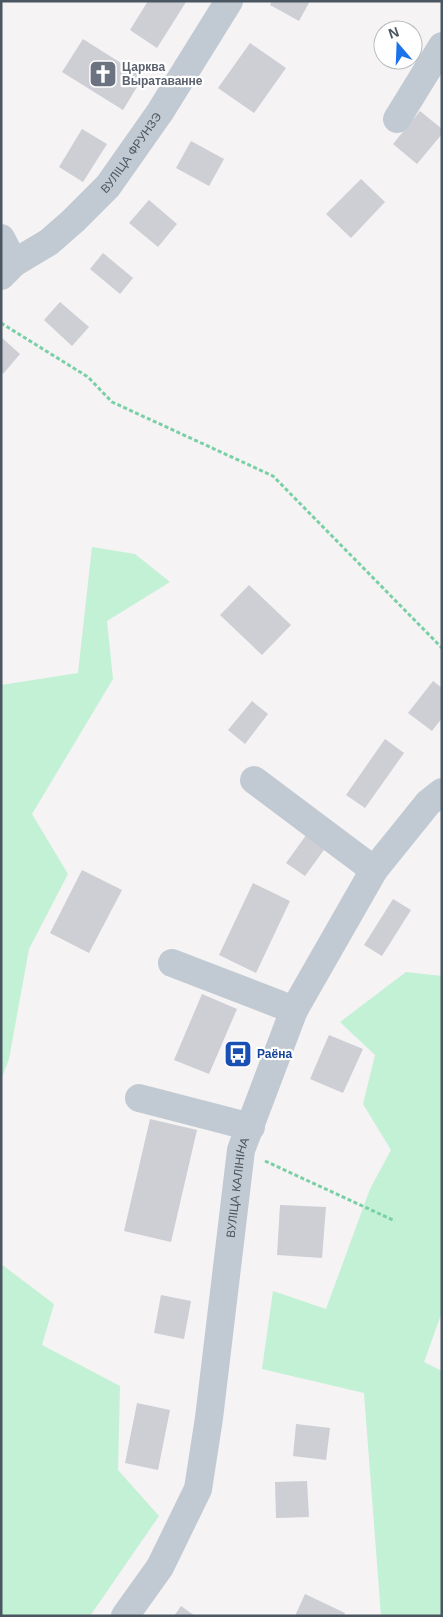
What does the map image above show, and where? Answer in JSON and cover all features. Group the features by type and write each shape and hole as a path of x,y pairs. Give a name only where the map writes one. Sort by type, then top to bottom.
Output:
{"street":[{"name":"ВУЛІЦА ФРУНЗЭ","path":"7,270 49,242 108,186 160,112 229,1"},
{"path":"397,119 442,46"},
{"path":"1,238 7,270"},
{"path":"254,780 374,870"},
{"name":"ВУЛІЦА КАЛІНІНА","path":"125,1616 160,1567 198,1489 246,1139 294,1010 374,870 437,804"},
{"path":"172,963 294,1010"},
{"path":"139,1098 246,1139"}],"path":[{"path":"1,323 88,377 112,402 273,476 442,648"},
{"path":"246,1139 395,1221"}],"green space":[{"path":"92,547 135,554 170,582 107,621 113,679 32,814 68,874 29,949 9,1059 1,1080 1,685 78,673"},
{"path":"406,972 442,976 442,1312 424,1362 442,1371 442,1616 381,1616 364,1393 262,1369 273,1291 326,1309 370,1189 391,1150 363,1104 375,1055 340,1022"},
{"path":"1,1264 54,1304 42,1345 120,1386 118,1470 159,1516 90,1616 1,1616"}],"building":[{"path":"148,1 186,2 157,48 130,30"},
{"path":"272,1 310,1 299,21 270,5"},
{"name":"Царква Выратаванне","path":"83,39 143,77 123,110 62,72"},
{"path":"250,43 286,68 254,113 218,88"},
{"path":"420,111 442,129 442,134 417,164 393,144"},
{"path":"82,129 107,144 83,182 59,167"},
{"path":"191,141 224,159 209,186 176,168"},
{"path":"361,179 385,202 351,238 326,214"},
{"path":"149,200 177,224 158,247 129,223"},
{"path":"103,253 133,278 120,294 90,269"},
{"path":"60,302 89,327 72,346 44,320"},
{"path":"1,337 20,354 3,374 1,372"},
{"path":"249,585 291,625 262,655 220,615"},
{"path":"433,681 442,688 442,718 432,731 408,713"},
{"path":"252,701 268,714 245,744 228,730"},
{"path":"385,739 404,753 365,808 346,795"},
{"path":"307,834 326,847 305,876 286,863"},
{"path":"82,870 122,890 89,953 50,933"},
{"path":"253,883 290,901 256,973 219,955"},
{"path":"393,899 411,910 382,956 364,945"},
{"path":"202,994 237,1009 209,1074 174,1060"},
{"path":"329,1035 363,1049 343,1093 310,1079"},
{"path":"150,1119 197,1130 171,1242 124,1231"},
{"path":"280,1205 326,1207 322,1258 277,1255"},
{"path":"161,1295 191,1301 184,1339 154,1333"},
{"path":"137,1403 170,1410 158,1470 125,1463"},
{"path":"296,1424 330,1428 326,1460 293,1456"},
{"path":"307,1481 309,1517 276,1518 275,1482"},
{"path":"305,1594 345,1613 344,1616 295,1616"},
{"path":"181,1606 195,1616 174,1616"}],"place":[{"name":"Царква Выратаванне","path":"103,74"},
{"name":"Раёна","path":"238,1054"}]}
